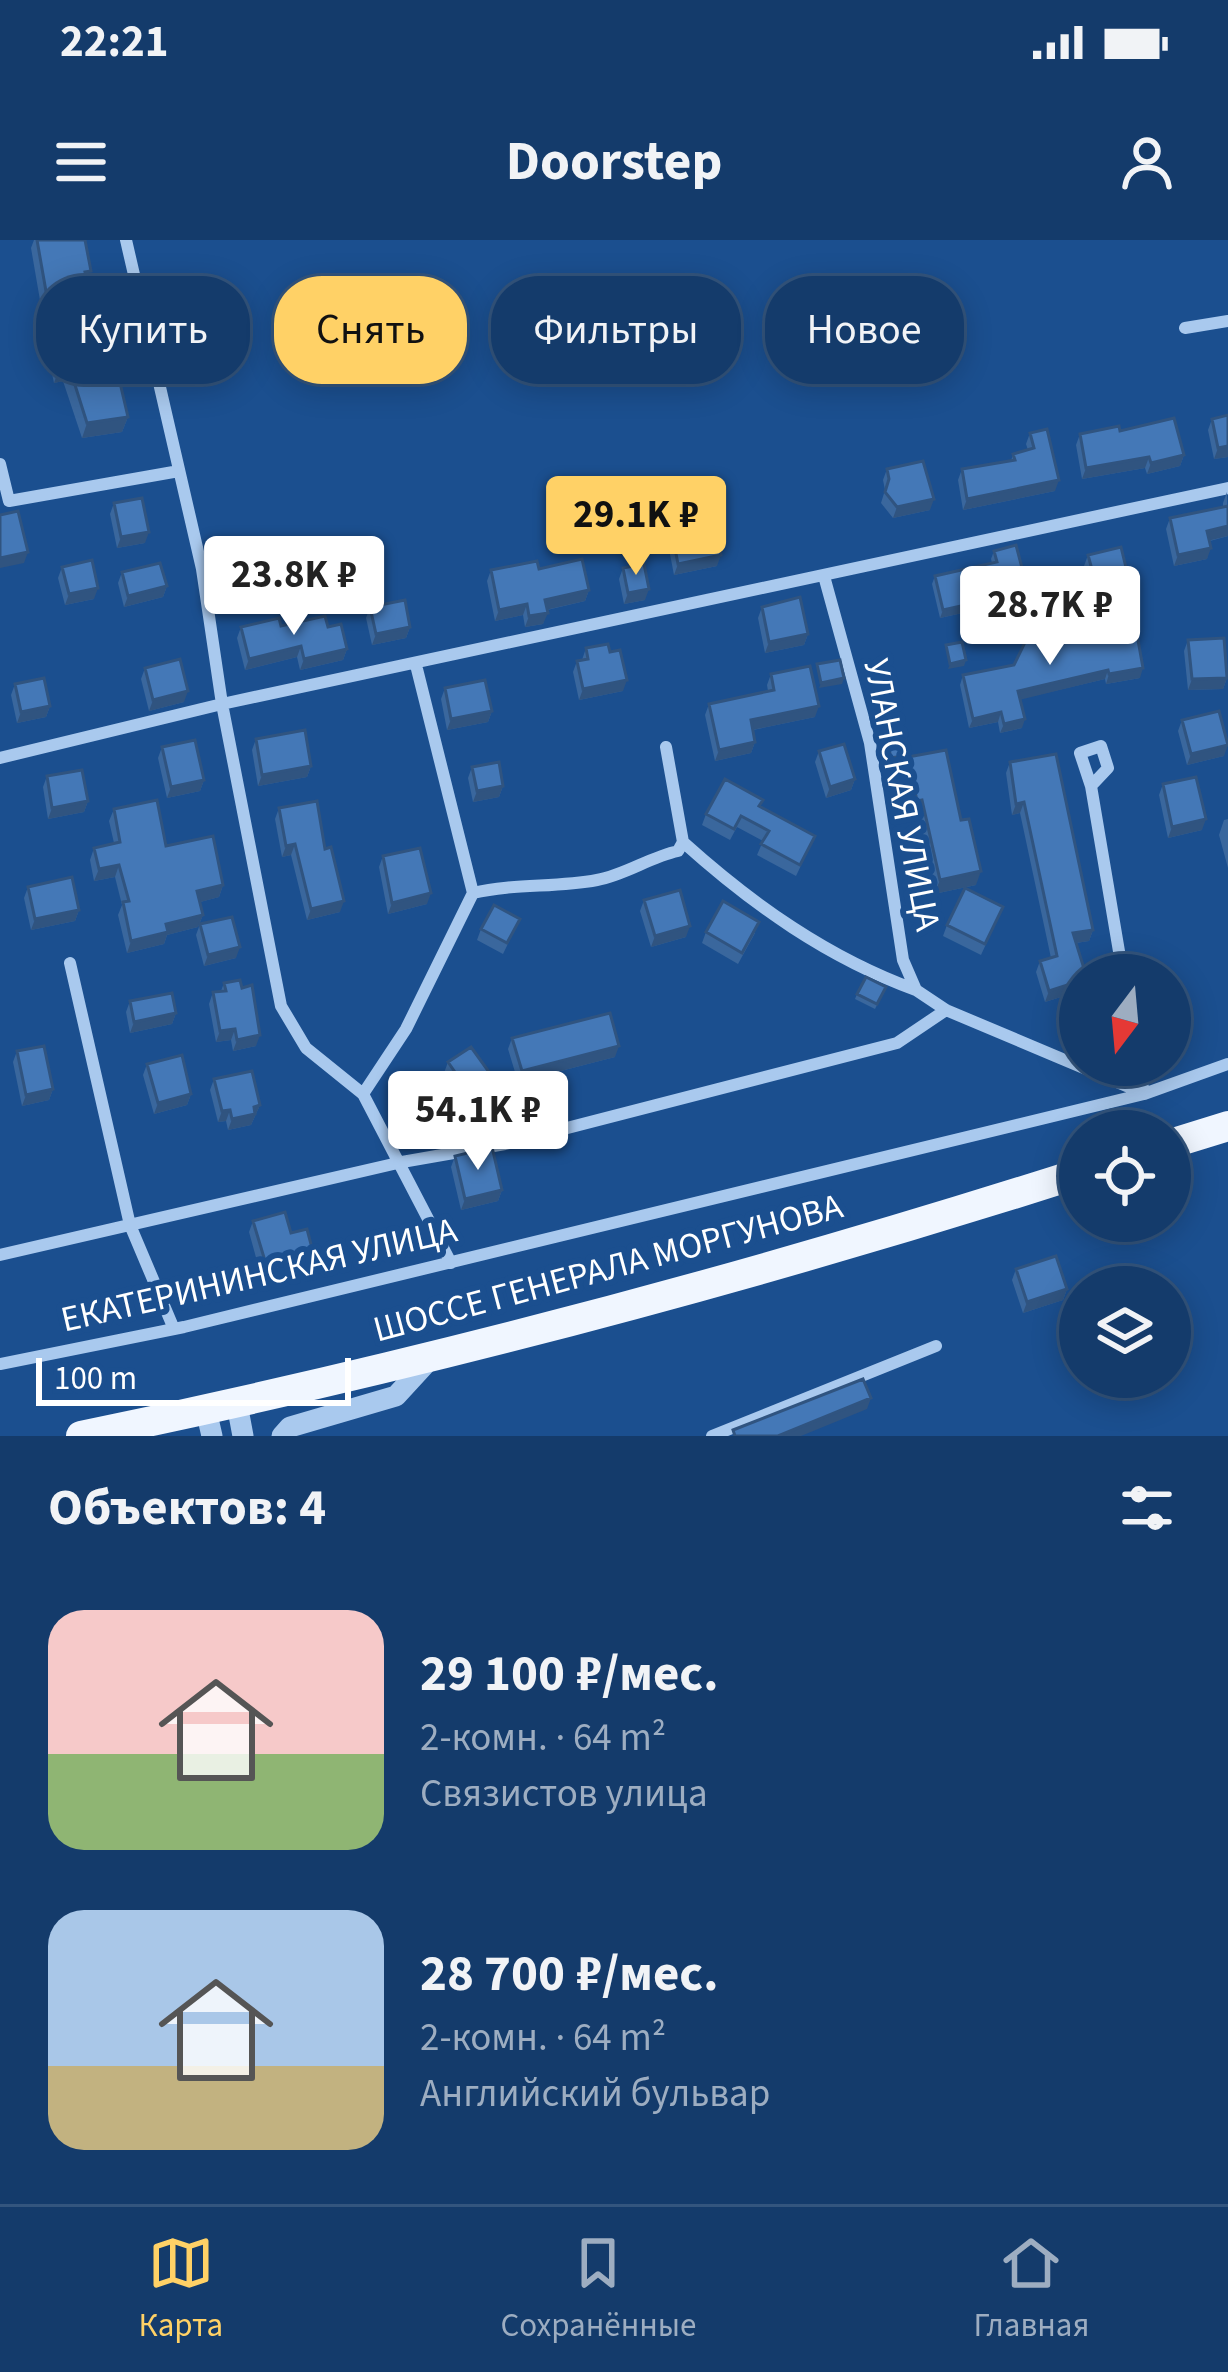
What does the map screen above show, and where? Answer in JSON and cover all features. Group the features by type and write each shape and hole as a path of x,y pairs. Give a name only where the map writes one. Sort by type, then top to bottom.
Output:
{"main road":[{"path":"1191,1137 1228,1126"},
{"name":"ШОССЕ ГЕНЕРАЛА МОРГУНОВА","path":"81,1436 209,1423 237,1404 538,1333 1059,1180"}],"street":[{"path":"126,240 202,569 222,704 281,1006 305,1048 363,1094 451,1263"},
{"path":"1185,328 1228,321"},
{"path":"0,464 9,501 179,471"},
{"path":"0,758 222,704 1228,488"},
{"name":"УЛАНСКАЯ УЛИЦА","path":"824,576 870,742 903,960 916,990"},
{"path":"363,1094 406,1029 473,893 416,664"},
{"path":"666,747 683,842 766,913 946,1010 1144,1094"},
{"path":"1091,786 1120,954"},
{"path":"473,893 509,885 548,888 605,879 678,850 683,842"},
{"path":"70,963 130,1225 174,1329"},
{"path":"0,1255 402,1162 505,1144 897,1043 946,1010"},
{"name":"ЕКАТЕРИНИНСКАЯ УЛИЦА","path":"0,1364 174,1329 1144,1094 1228,1064"},
{"path":"1143,1086 1144,1094"},
{"path":"712,1436 936,1346"},
{"path":"282,1436 290,1427 396,1396 430,1359"},
{"path":"237,1404 243,1436"}],"building":[{"path":"37,240 85,240 91,271 86,276 43,276"},
{"path":"75,384 120,384 128,417 87,423"},
{"path":"1228,415 1228,446 1218,448 1212,419"},
{"path":"1174,418 1184,455 1086,468 1080,434 1119,426 1120,431"},
{"path":"1047,429 1059,480 967,499 962,469 1015,460 1013,454 1034,448 1030,433"},
{"path":"923,461 934,499 897,507 885,492 887,469"},
{"path":"142,498 149,532 121,537 114,503"},
{"path":"1228,506 1228,526 1207,531 1211,548 1178,555 1170,518"},
{"path":"18,511 28,552 0,558 0,515"},
{"path":"714,524 721,555 678,564 672,533"},
{"path":"1016,545 1037,625 1015,631 1006,596 943,610 935,576 997,562 994,551"},
{"path":"1121,547 1129,580 1097,588 1088,555"},
{"path":"582,559 589,590 545,600 548,613 529,616 527,604 499,610 491,570 537,561 539,569"},
{"path":"92,560 98,588 69,594 62,567"},
{"path":"160,563 167,586 128,596 122,572"},
{"path":"644,564 649,589 628,593 623,568"},
{"path":"800,597 808,634 769,642 762,607"},
{"path":"405,600 410,627 376,634 370,607"},
{"path":"325,616 328,627 341,624 347,649 304,659 301,646 249,659 241,627 279,618 281,626"},
{"path":"1070,624 1074,638 1136,629 1143,668 1109,674 1108,670 1018,691 1025,719 1004,724 1001,712 973,719 963,675 1014,665 1030,632"},
{"path":"1224,638 1227,678 1192,679 1188,640"},
{"path":"962,642 966,660 950,664 946,645"},
{"path":"608,644 610,652 620,650 627,680 583,689 577,661 588,659 586,648"},
{"path":"180,659 188,691 153,700 145,668"},
{"path":"840,660 844,678 821,683 817,664"},
{"path":"810,666 819,706 751,720 755,742 719,750 709,704 774,690 771,674"},
{"path":"44,678 50,706 21,712 15,684"},
{"path":"485,680 492,711 451,719 445,688"},
{"path":"1219,711 1228,745 1191,754 1182,720"},
{"path":"305,730 311,766 262,775 256,739"},
{"path":"905,736 908,755 891,758 887,740"},
{"path":"195,740 204,780 171,787 162,747"},
{"path":"844,744 855,779 830,787 819,751"},
{"path":"946,750 961,820 969,819 981,871 940,880 908,757"},
{"path":"1056,754 1093,930 1073,933 1080,954 1059,954 1059,988 1049,991 1040,961 1057,956 1024,802 1016,804 1010,762"},
{"path":"499,762 503,786 477,791 472,767"},
{"path":"82,770 88,801 52,808 47,776"},
{"path":"1196,777 1206,819 1172,827 1163,784"},
{"path":"725,779 763,800 759,806 815,836 800,865 761,844 769,831 741,816 734,829 706,814"},
{"path":"157,800 166,846 213,836 223,885 197,891 203,915 166,924 168,932 131,941 123,902 129,901 119,865 99,869 94,848 120,842 114,809"},
{"path":"317,801 325,849 331,847 344,901 311,909 295,844 286,846 279,808"},
{"path":"420,848 431,893 392,903 383,856"},
{"path":"72,877 79,910 35,919 28,887"},
{"path":"965,888 1003,907 985,944 947,925"},
{"path":"680,890 690,926 655,936 644,900"},
{"path":"723,901 759,922 742,953 706,932"},
{"path":"494,905 520,919 507,943 481,929"},
{"path":"232,917 240,947 208,955 200,924"},
{"path":"866,977 886,987 877,1004 857,994"},
{"path":"240,980 242,988 252,985 260,1035 237,1040 235,1029 220,1031 213,992 226,991 224,983"},
{"path":"172,993 176,1013 134,1022 130,1001"},
{"path":"610,1013 619,1046 522,1071 512,1038"},
{"path":"44,1046 53,1089 26,1095 17,1051"},
{"path":"471,1047 489,1072 466,1088 448,1062"},
{"path":"182,1055 191,1094 158,1103 147,1064"},
{"path":"252,1071 260,1105 254,1107 255,1114 232,1119 230,1110 222,1111 214,1079"},
{"path":"416,1082 443,1102 428,1122 401,1102"},
{"path":"492,1147 502,1190 465,1199 455,1156"},
{"path":"285,1212 291,1233 307,1229 312,1248 265,1261 253,1221"},
{"path":"1056,1256 1059,1292 1027,1302 1016,1269"},
{"path":"863,1379 871,1398 778,1436 735,1436 733,1430"}]}
